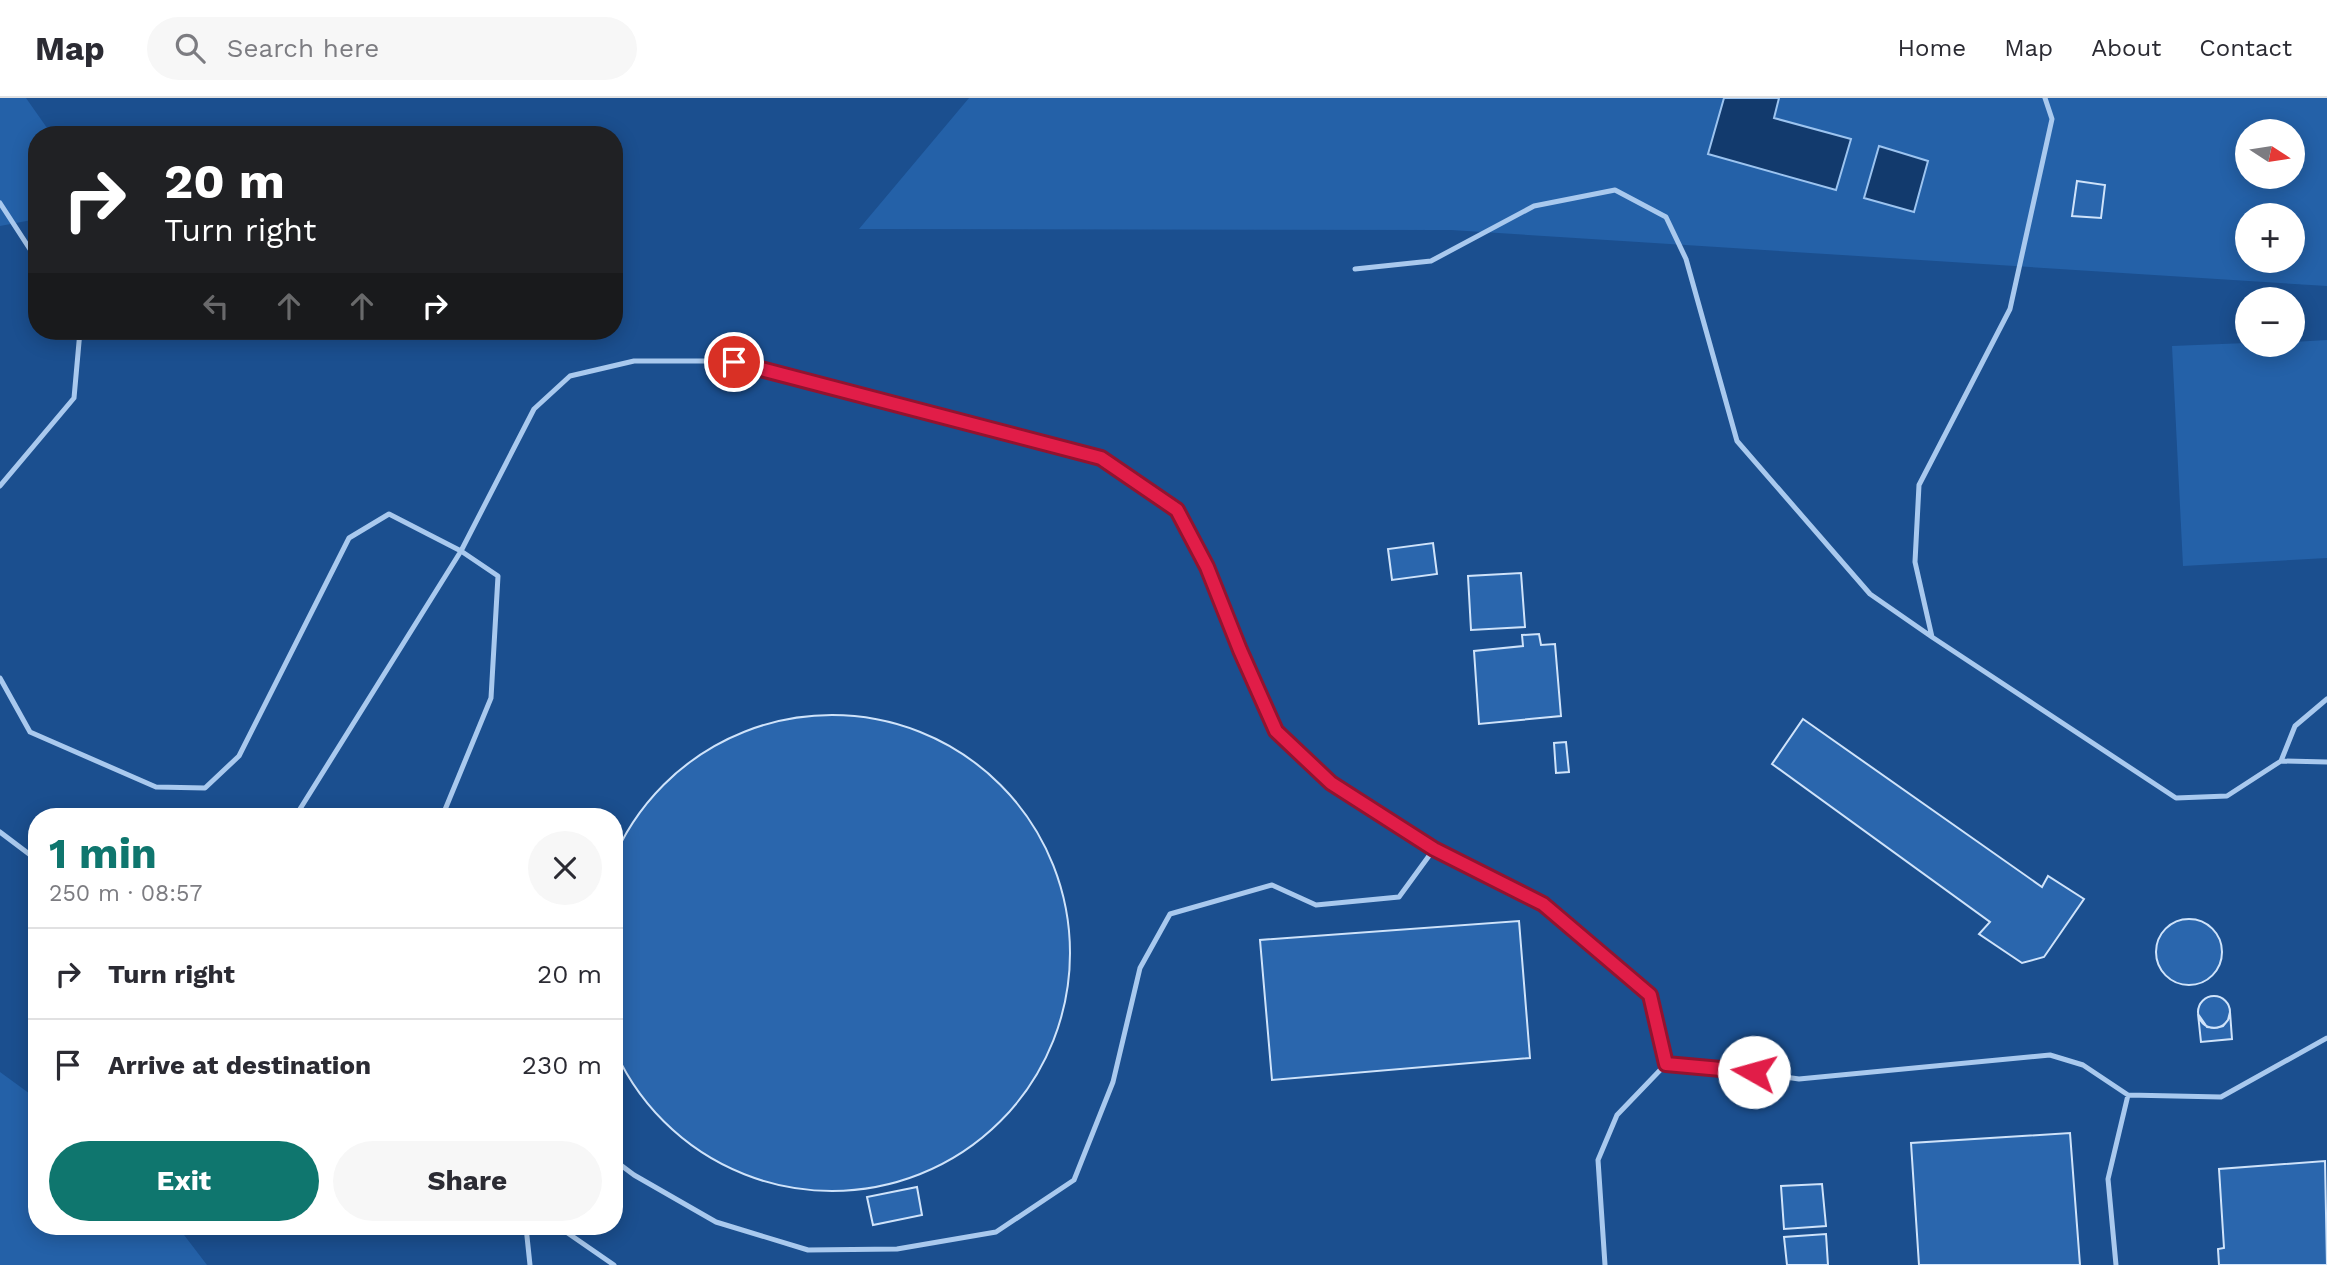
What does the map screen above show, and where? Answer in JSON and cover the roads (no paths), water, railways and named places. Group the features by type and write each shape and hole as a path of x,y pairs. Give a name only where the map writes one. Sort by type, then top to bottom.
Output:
{"lane":[{"path":"1933,637 1914,562 1919,485 2010,309 2052,119 2045,98"},
{"path":"1355,269 1431,261 1534,206 1615,190 1666,217 1686,259 1737,441 1870,594 2176,798 2227,796 2281,761 2327,762"},
{"path":"0,203 28,246"},
{"path":"0,486 74,398 79,340"},
{"path":"301,808 461,551 534,409 570,376 634,361 734,362 1101,458 1177,510 1207,567 1276,731 1331,783 1434,849 1543,904 1650,995 1666,1064"},
{"path":"0,678 30,732 156,787 205,788 239,755 349,538 389,514 461,551 498,576 491,698 446,808"},
{"path":"2281,761 2295,726 2327,699"},
{"path":"0,832 28,853"},
{"path":"623,1167 716,1222 808,1250 897,1249 996,1232 1074,1180 1113,1082 1140,968 1170,915 1272,885 1316,905 1399,897 1434,849"},
{"path":"1666,1064 1731,1069 1799,1079 2050,1055 2083,1065 2128,1095 2221,1097 2327,1038"},
{"path":"1605,1265 1598,1160 1617,1115 1666,1064"},
{"path":"2116,1265 2108,1179 2128,1095"},
{"path":"527,1235 530,1265"},
{"path":"571,1235 614,1265"}]}
